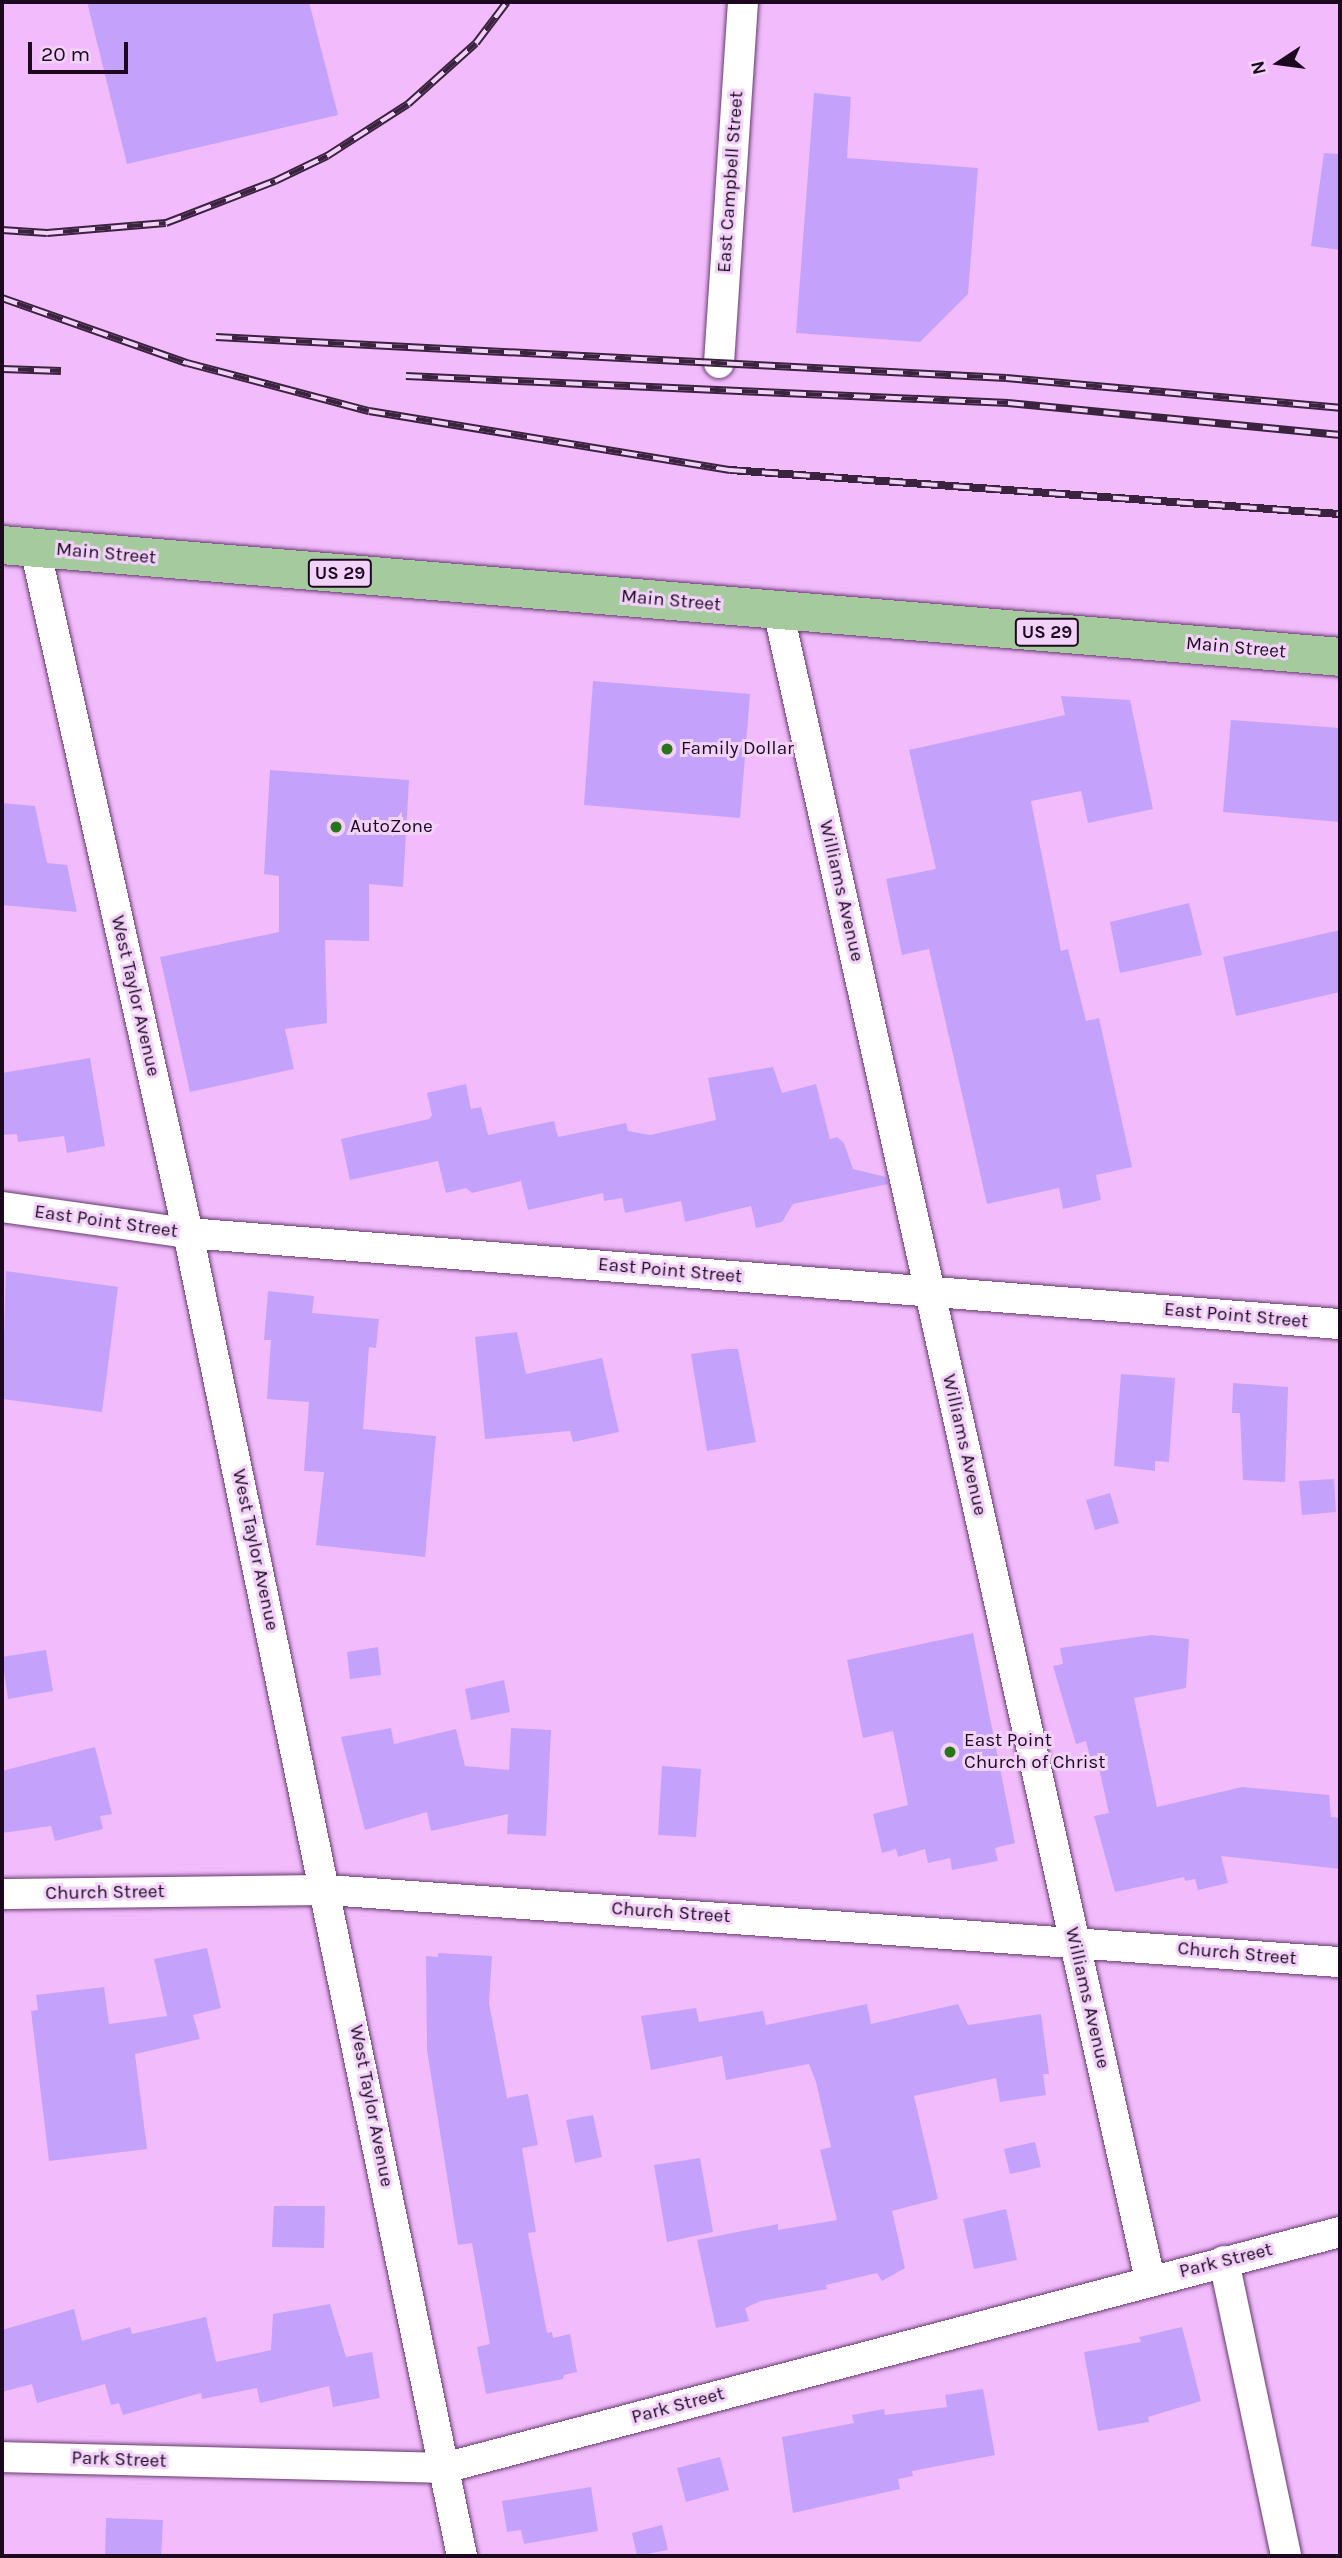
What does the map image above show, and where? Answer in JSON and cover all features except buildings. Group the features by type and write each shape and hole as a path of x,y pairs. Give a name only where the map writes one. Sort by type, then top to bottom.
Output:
{"main road":[{"name":"Main Street","path":"18,547 1340,657"}],"street":[{"name":"East Campbell Street","path":"719,363 743,2"},
{"name":"West Taylor Avenue","path":"18,547 188,1233 327,1890 462,2556"},
{"name":"Williams Avenue","path":"778,610 1150,2280"},
{"name":"East Point Street","path":"2,1208 188,1233 1340,1324"},
{"name":"Church Street","path":"2,1894 327,1890 1340,1962"},
{"name":"Park Street","path":"2,2457 444,2468 1340,2232"},
{"path":"1224,2261 1286,2556"}],"railway":[{"path":"2,230 47,233 166,223 275,181 327,156 408,104 476,43 507,2"},
{"path":"2,298 187,363 369,411 730,470 1340,514"},
{"path":"216,337 1006,378 1340,408"},
{"path":"2,369 61,371"},
{"path":"406,376 1008,403 1340,435"}],"place":[{"name":"Family Dollar","path":"667,749"},
{"name":"AutoZone","path":"336,827"},
{"name":"East Point Church of Christ","path":"950,1752"}]}
